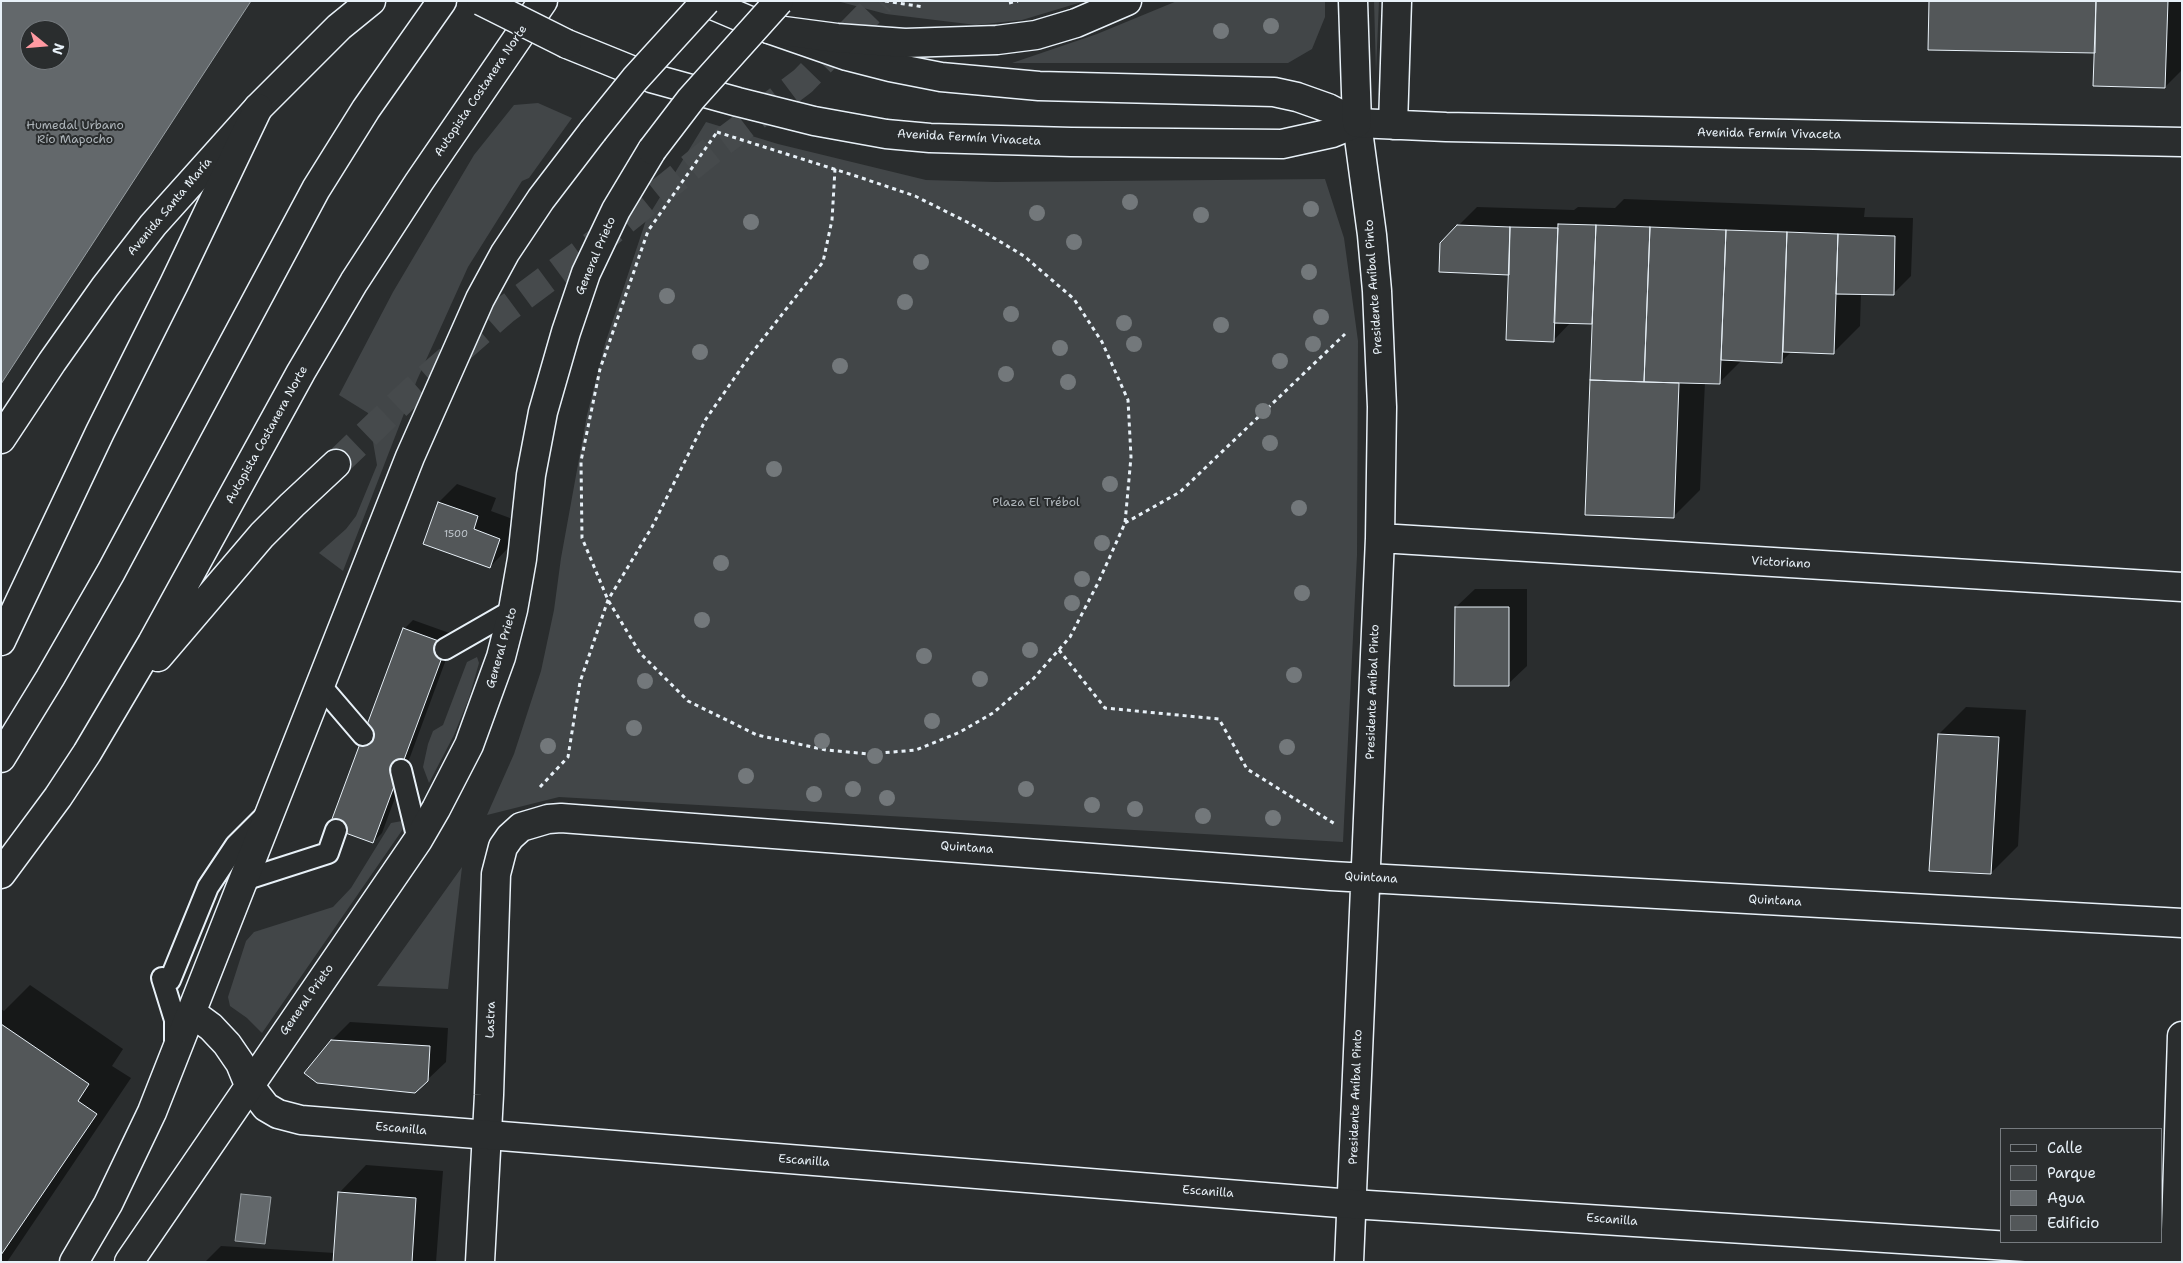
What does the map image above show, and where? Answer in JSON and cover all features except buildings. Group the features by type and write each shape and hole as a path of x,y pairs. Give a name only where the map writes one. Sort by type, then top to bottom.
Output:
{"main road":[{"path":"339,27 345,1"},
{"name":"Avenida Santa María","path":"1,439 105,286 147,232 204,165 258,108 339,27 371,1"},
{"path":"1,758 111,572 316,189 366,109 442,1"},
{"name":"Avenida Fermín Vivaceta","path":"481,1 567,44 651,78 814,121 886,134 930,138 1043,142 1282,144 1332,133 1357,123"},
{"name":"Autopista Costanera Norte","path":"1,874 58,797 152,643 301,372 354,282 419,182 543,1"},
{"path":"74,1262 120,1180 174,1060 410,457 480,299 505,253 541,199 635,79 704,1"},
{"name":"Avenida Fermín Vivaceta","path":"704,1 769,29 847,56 941,77 1039,86 1274,92 1297,97 1328,108 1357,123 2182,142"},
{"name":"General Prieto","path":"129,1262 418,840 469,745 501,657 513,610 522,559 531,475 543,412 566,332 586,273 616,210 652,150 702,86 779,1"},
{"path":"769,29 837,38 905,43 997,40 1036,35 1076,23 1127,1"},
{"name":"Presidente Aníbal Pinto","path":"1349,1262 1380,538 1382,408 1377,291 1372,235 1357,123 1353,1"},
{"path":"1394,125 1398,1"},
{"path":"1,642 100,432 174,284 258,108"},
{"path":"108,716 262,535 292,504 336,464"},
{"name":"Victoriano","path":"1380,538 2182,587"},
{"name":"Quintana","path":"561,818 1365,878 2182,923"},
{"name":"Lastra","path":"480,1262 488,1136 496,874 503,848 521,827 535,821 561,818"},
{"name":"Escanilla","path":"192,1013 211,1027 227,1044 240,1064 249,1085 266,1107 289,1118 488,1136 1352,1204 2177,1258"},
{"path":"2177,1258 2182,1036"}],"lane":[{"path":"445,649 513,610"},
{"path":"321,686 363,735"},
{"path":"401,770 418,840"},
{"path":"174,1060 175,1020 162,978 221,865 242,838 272,810"},
{"path":"244,880 328,853 336,830"},
{"path":"162,978 192,1013"}],"path":[{"path":"717,132 835,169 914,196 969,222 1024,256 1074,299 1102,342 1128,400 1132,457 1124,523 1100,580 1070,637 1034,678 1000,707 960,732 916,750 869,754 826,750 757,735 688,701 640,652 608,600 582,538 581,461 600,369 648,230 717,132"},
{"path":"538,789 568,757 580,682 608,600 652,527 706,419 751,354 823,262 832,220 835,169"},
{"path":"1124,523 1180,492 1340,341 1377,291"},
{"path":"1059,650 1105,708 1219,719 1247,769 1367,844"}],"green space":[{"path":"837,1 1085,1 1022,20 976,25 886,14"},
{"path":"1177,1 1325,1 1325,17 1312,49 1288,63 1012,63 1097,34"},
{"path":"1374,1 1379,1 1376,72"},
{"path":"538,103 572,118 529,178 522,181 468,267 417,380 343,571 319,553 346,529 356,516 377,465 368,413 339,395 393,292 474,155 514,105"},
{"name":"Plaza El Trébol","path":"706,122 778,144 926,180 995,182 1325,179 1344,238 1358,341 1357,555 1343,842 559,797 487,815 514,754 541,671 554,610 561,558 587,415 605,344 646,220"},
{"path":"477,657 479,663 469,698 454,735 429,783 423,767 428,744 433,731 443,725 467,662"},
{"path":"402,821 403,829 262,1033 247,1018 230,1006 228,997 246,941 254,932 333,907 351,888 391,823"},
{"path":"462,867 448,989 377,986"}],"water":[{"name":"Humedal Urbano Río Mapocho","path":"1,1 251,1 1,384"},
{"path":"241,1194 271,1197 265,1244 235,1241"}],"tunnel":[{"path":"336,464 409,394 505,310 608,234 712,150 803,81 881,1"}]}
